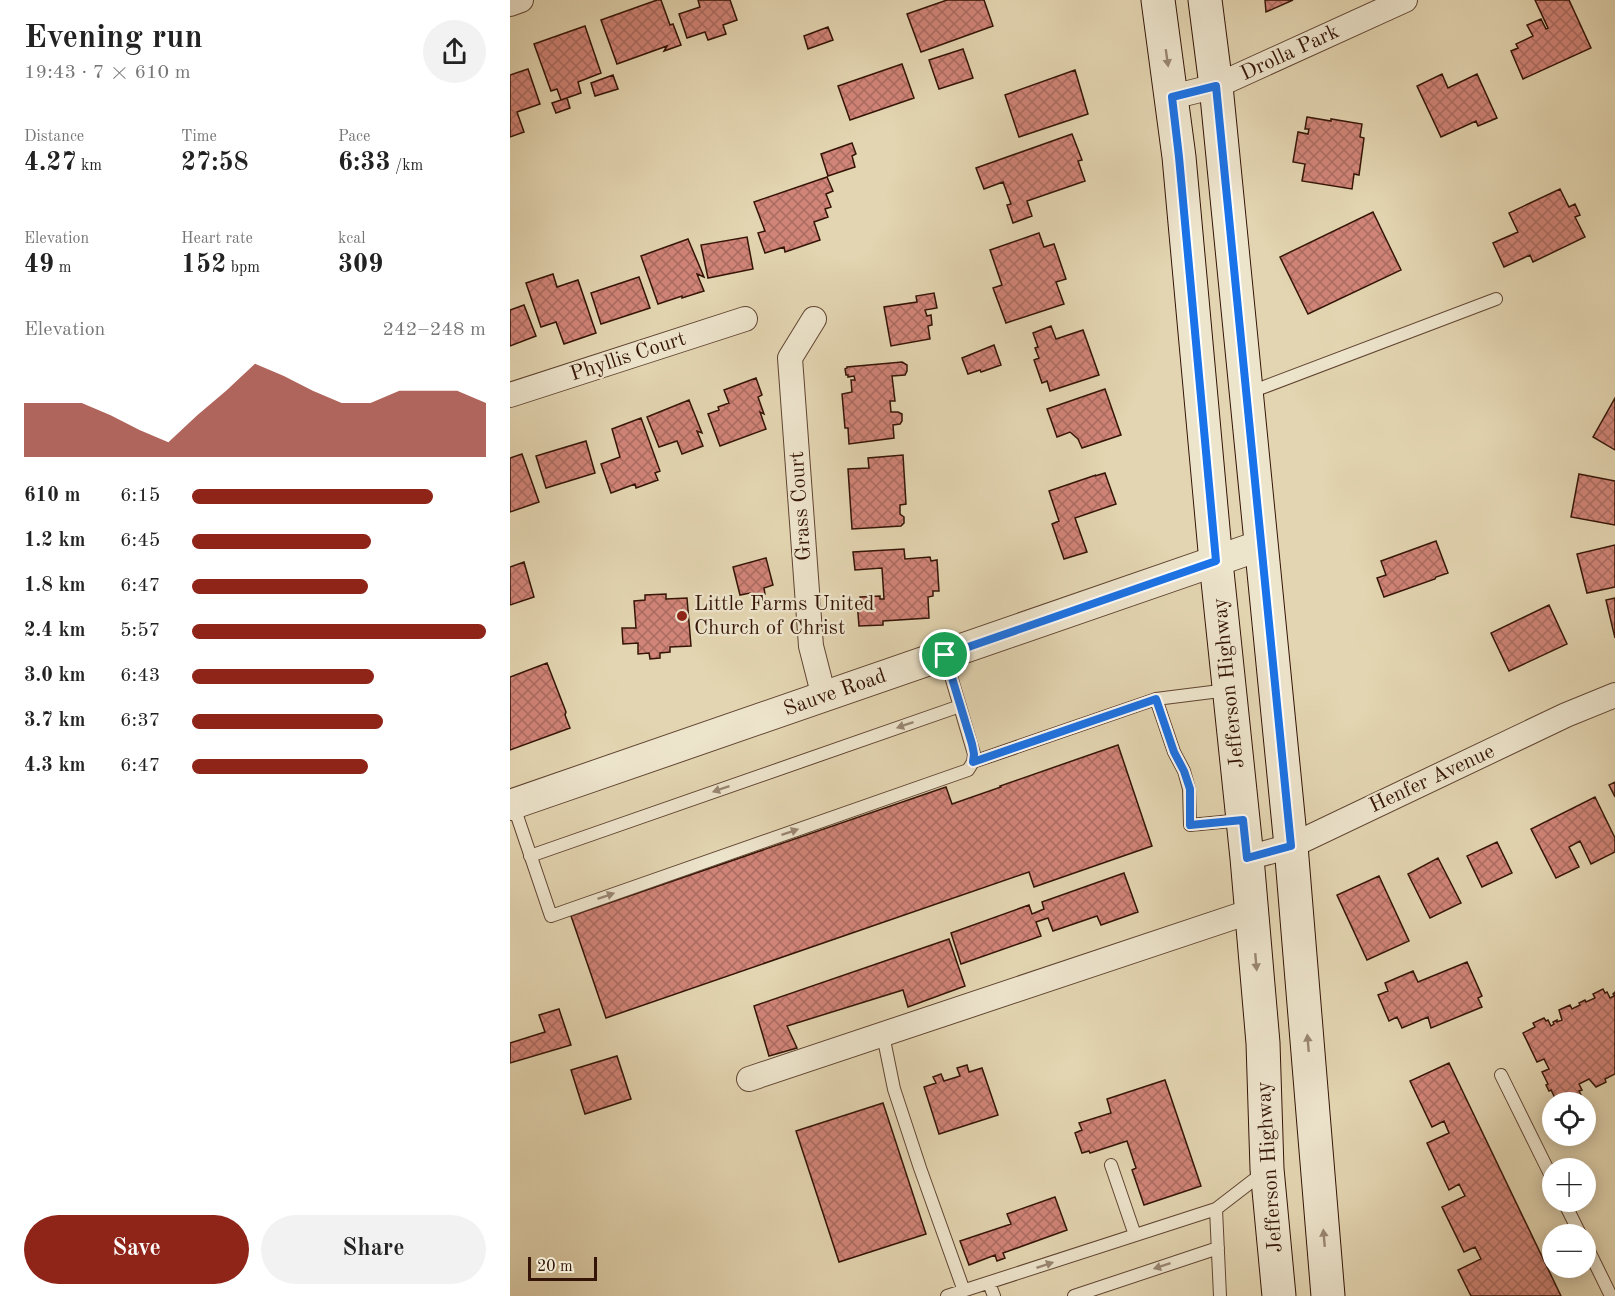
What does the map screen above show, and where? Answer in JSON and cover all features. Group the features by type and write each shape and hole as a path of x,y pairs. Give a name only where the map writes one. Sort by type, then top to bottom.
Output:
{"main road":[{"name":"Jefferson Highway","path":"1158,0 1180,168 1216,561 1252,911 1263,1043 1267,1169 1275,1295"},
{"path":"1205,0 1216,86 1291,846 1328,1296"}],"street":[{"path":"510,4 521,0"},
{"name":"Drolla Park","path":"1172,97 1216,86 1405,0"},
{"name":"Phyllis Court","path":"510,394 745,319"},
{"name":"Grass Court","path":"813,319 790,358 811,646 824,697"},
{"name":"Sauve Road","path":"511,805 1262,546"},
{"name":"Henfer Avenue","path":"1247,858 1291,846 1566,715 1615,695"},
{"path":"749,1079 1252,911"}],"lane":[{"path":"1246,393 1496,299"},
{"path":"511,805 551,916 968,770 973,762 974,754 945,655"},
{"path":"973,762 1156,699 1230,690"},
{"path":"1156,699 1174,752 1190,789 1190,825 1243,820"},
{"path":"530,856 960,706"},
{"path":"882,1035 894,1089 964,1291"},
{"path":"1501,1075 1542,1158"},
{"path":"1111,1165 1135,1235"},
{"path":"947,1296 1216,1209 1267,1169"},
{"path":"1216,1209 1220,1296"},
{"path":"1074,1296 1218,1248"},
{"path":"1596,1265 1611,1296"},
{"path":"989,1283 994,1296"}],"building":[{"path":"661,0 670,25 673,24 681,45 664,51 667,46 617,64 601,20"},
{"path":"698,0 730,0 737,20 723,25 726,34 708,40 705,32 687,38 679,14 700,7"},
{"path":"947,0 984,0 993,26 921,52 907,14"},
{"path":"1265,0 1293,0 1266,12"},
{"path":"1535,0 1569,0 1591,48 1523,79 1511,51 1518,48 1516,44 1533,36 1527,25 1541,19 1546,29 1548,28"},
{"path":"585,26 601,73 578,82 581,93 561,100 557,89 551,91 534,44"},
{"path":"828,27 833,40 808,49 804,36"},
{"path":"963,49 973,78 939,89 929,60"},
{"path":"902,64 914,98 850,120 838,86"},
{"path":"528,69 540,104 517,112 524,132 510,137 510,75"},
{"path":"1075,70 1088,114 1019,137 1005,95"},
{"path":"1442,74 1448,88 1477,74 1497,118 1478,126 1476,121 1441,137 1417,86"},
{"path":"613,75 618,89 595,96 591,83"},
{"path":"567,98 570,108 556,113 552,103"},
{"path":"1307,117 1362,124 1360,137 1364,138 1359,175 1354,174 1352,189 1302,181 1305,164 1293,162 1298,132 1308,134 1309,129 1305,129"},
{"path":"1072,134 1082,160 1078,161 1085,181 1027,201 1032,216 1013,223 1007,205 1011,204 1003,182 984,189 976,168"},
{"path":"852,143 856,154 852,156 855,167 828,176 821,154"},
{"path":"827,177 833,191 826,194 831,207 825,209 828,217 814,222 820,240 785,252 784,247 765,253 758,233 765,231 754,202"},
{"path":"1560,189 1569,207 1575,204 1580,215 1575,217 1585,237 1533,262 1530,255 1504,267 1493,243 1518,232 1509,213"},
{"path":"1373,212 1401,270 1308,314 1280,257"},
{"path":"1039,233 1044,247 1054,244 1066,279 1056,282 1064,304 1006,323 993,288 1002,285 990,250"},
{"path":"747,237 753,269 708,278 701,245"},
{"path":"688,239 704,277 697,274 704,291 658,304 641,256"},
{"path":"553,274 557,287 578,280 596,333 564,344 556,322 541,327 526,283"},
{"path":"639,277 650,308 601,324 591,293"},
{"path":"934,293 937,308 925,310 927,316 931,315 932,325 928,326 930,339 891,346 884,307 917,302 916,296"},
{"path":"524,305 536,336 510,346 510,310"},
{"path":"1051,326 1056,339 1083,330 1099,375 1050,391 1047,381 1042,383 1034,360 1039,358 1033,333"},
{"path":"994,345 1001,365 968,374 962,358"},
{"path":"902,362 907,365 905,375 892,376 895,401 890,401 891,412 902,414 900,424 893,425 894,438 849,444 842,394 852,392 851,380 855,380 854,376 846,375 845,369"},
{"path":"756,378 762,395 758,397 764,414 760,412 766,429 720,446 708,414 729,403 724,390"},
{"path":"1105,389 1121,435 1082,448 1078,439 1070,432 1057,437 1047,409"},
{"path":"1615,398 1615,450 1593,437"},
{"path":"689,400 702,433 697,431 703,446 682,454 677,441 659,447 647,417"},
{"path":"641,418 660,471 655,473 658,480 636,488 635,484 611,493 601,464 620,457 612,429"},
{"path":"586,441 595,473 546,488 536,456"},
{"path":"522,454 539,502 510,512 510,458"},
{"path":"903,455 906,504 900,505 900,514 904,517 904,523 901,526 852,529 848,469 869,468 868,458"},
{"path":"1105,473 1116,504 1075,518 1087,552 1064,559 1052,524 1059,521 1049,491"},
{"path":"1579,474 1615,481 1615,525 1571,517"},
{"path":"1436,541 1448,573 1384,597 1377,578 1386,575 1381,561"},
{"path":"1615,545 1615,587 1587,593 1577,554"},
{"path":"904,549 905,559 930,557 931,561 937,560 939,591 933,591 933,596 928,597 929,618 883,621 883,625 859,626 857,601 860,601 860,597 880,596 880,599 884,599 882,568 855,570 853,552"},
{"path":"766,558 773,585 764,588 765,594 752,599 750,593 740,595 733,567"},
{"path":"524,562 534,597 510,605 510,567"},
{"path":"666,594 666,599 687,598 691,646 670,647 670,652 660,653 660,658 650,659 649,653 638,654 638,643 623,644 622,628 636,628 634,601 645,600 645,595"},
{"path":"1615,598 1615,638 1606,600"},
{"path":"1549,605 1567,644 1509,671 1491,633"},
{"path":"547,663 570,728 510,750 510,677"},
{"path":"1118,745 1152,846 1034,887 1029,872 606,1018 571,916 946,787 952,804"},
{"path":"1615,782 1615,797 1609,785"},
{"path":"1595,797 1615,838 1615,852 1591,864 1580,841 1569,847 1579,867 1556,878 1531,829"},
{"path":"1497,842 1512,873 1482,887 1467,856"},
{"path":"1438,858 1461,903 1430,918 1408,874"},
{"path":"1124,873 1138,912 1101,925 1097,916 1053,931 1048,918 1036,922 1041,936 961,964 951,933 1029,905 1032,914 1044,909 1042,902"},
{"path":"1379,876 1409,941 1367,960 1337,895"},
{"path":"949,939 965,986 908,1007 903,990 787,1026 797,1048 769,1056 754,1006"},
{"path":"1467,962 1482,996 1478,998 1482,1007 1431,1028 1428,1017 1402,1028 1397,1017 1389,1021 1378,995 1388,991 1385,983 1413,971 1418,982"},
{"path":"1603,989 1610,998 1615,992 1615,1074 1596,1087 1589,1079 1579,1084 1582,1090 1580,1092 1549,1091 1542,1072 1549,1069 1544,1059 1537,1062 1523,1033 1535,1027 1533,1023 1544,1018 1551,1026 1553,1022 1562,1020 1559,1010 1570,1005 1572,1009 1585,1000 1586,1002 1595,998 1593,994"},
{"path":"559,1009 571,1045 510,1063 510,1043 545,1032 539,1015"},
{"path":"617,1056 631,1099 585,1114 571,1070"},
{"path":"1449,1063 1542,1256 1542,1278 1552,1278 1561,1296 1471,1296 1458,1270 1481,1259 1475,1247 1464,1252 1442,1207 1465,1196 1459,1184 1449,1190 1427,1143 1449,1133 1444,1121 1432,1127 1410,1081"},
{"path":"967,1065 969,1072 982,1068 998,1115 939,1134 924,1087 936,1083 933,1077 941,1074 944,1081 960,1076 957,1068"},
{"path":"1165,1080 1201,1186 1144,1205 1132,1170 1136,1168 1127,1141 1090,1153 1089,1151 1082,1153 1075,1133 1082,1130 1079,1123 1111,1113 1107,1099"},
{"path":"883,1103 926,1234 839,1262 796,1131"},
{"path":"1055,1197 1067,1230 1003,1253 1005,1258 997,1261 995,1255 969,1265 960,1241 1011,1224 1007,1214"}],"place":[{"name":"Little Farms United Church of Christ","path":"682,616"}],"route":[{"path":"1216,86 1291,846 1247,858 1243,820 1190,825 1190,789 1174,752 1156,699 973,762 972,744 945,655 1216,561 1172,97 1216,86"}]}
